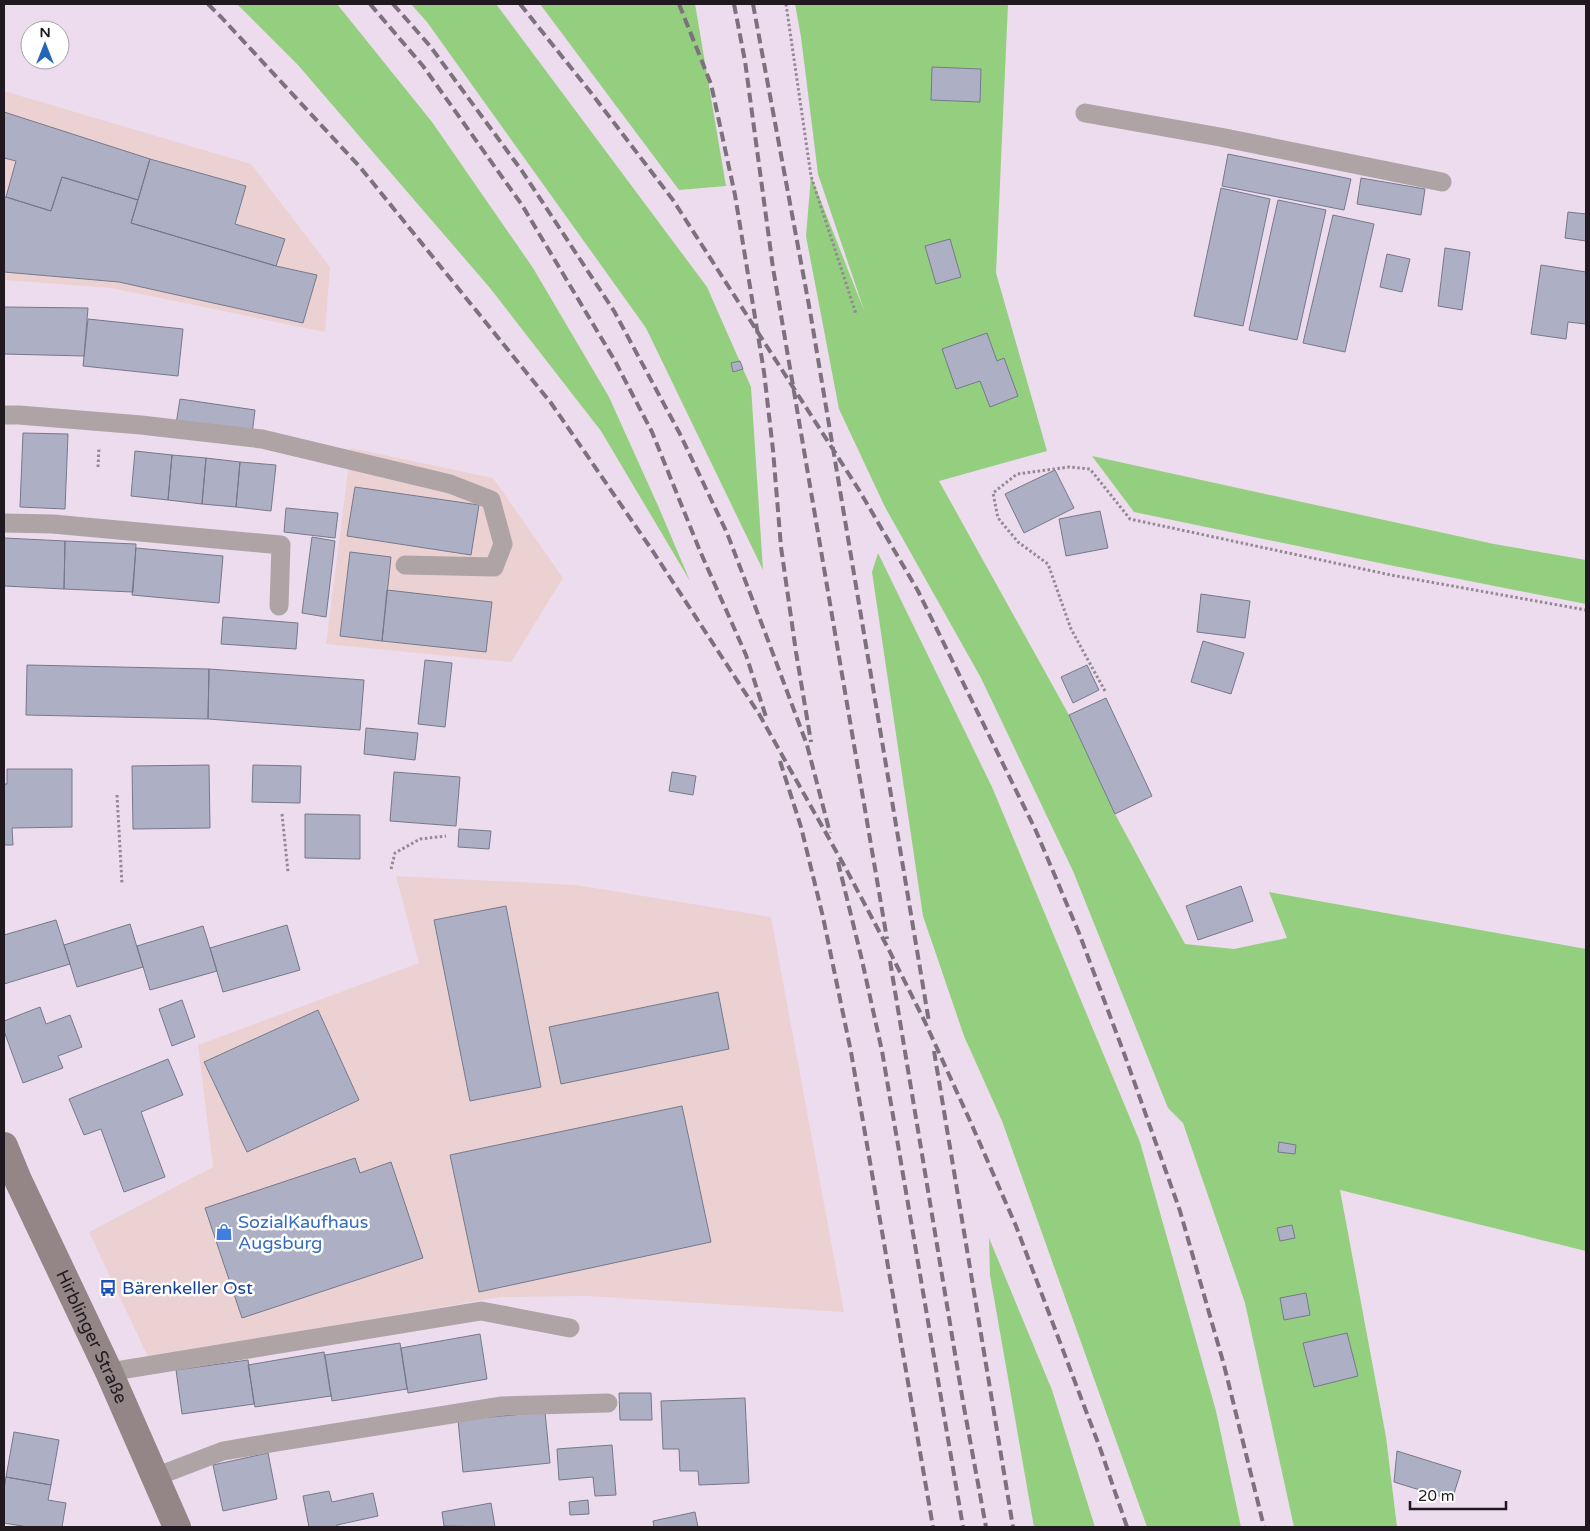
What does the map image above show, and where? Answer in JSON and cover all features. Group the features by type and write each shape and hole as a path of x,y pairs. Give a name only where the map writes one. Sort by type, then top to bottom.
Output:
{"street":[{"name":"Hirblinger Straße","path":"4,1146 18,1180 109,1372 177,1527"}],"lane":[{"path":"1085,113 1220,137 1442,182"},
{"path":"4,415 141,425 262,439 450,484 491,500 503,544 494,567 405,565"},
{"path":"4,522 53,524 281,545 279,606"},
{"path":"109,1372 481,1311 570,1328"},
{"path":"155,1477 223,1451 278,1442 502,1406 608,1403"}],"path":[{"path":"786,4 811,176 856,314"},
{"path":"1105,691 1072,629 1048,564 1018,542 998,518 993,493 1017,474 1069,467 1090,469 1130,519 1391,575 1586,610"},
{"path":"117,794 122,884"},
{"path":"282,814 288,872"},
{"path":"391,869 395,853 420,839 446,836"}],"shaded area":[{"path":"4,91 251,164 330,267 325,332 111,288 4,280"},
{"path":"351,448 493,478 563,578 511,662 326,644"},
{"path":"396,876 576,885 771,917 844,1312 586,1296 501,1297 148,1357 89,1232 213,1167 198,1045 419,963"}],"green space":[{"path":"237,4 337,4 432,122 533,268 609,397 690,581 601,431 490,288 298,65"},
{"path":"411,4 496,4 707,287 751,387 763,570 646,328 427,22"},
{"path":"540,4 695,4 726,186 679,190"},
{"path":"795,4 1008,4 996,273 1047,451 939,481 1069,715 1115,814 1185,944 1234,949 1287,938 1269,892 1586,949 1586,1251 1340,1190 1386,1437 1397,1527 1294,1527 1245,1303 1183,1123 1168,1108 1073,871 981,678 885,507 839,409 806,236 811,176 865,313 818,174 801,37"},
{"path":"1092,456 1494,544 1586,560 1586,604 1134,512"},
{"path":"878,553 992,787 1140,1142 1216,1411 1241,1527 1147,1527 1002,1121 964,1036 923,916 872,572"},
{"path":"989,1238 1052,1390 1095,1527 1034,1527 990,1275"}],"building":[{"path":"932,67 981,69 980,102 931,100"},
{"path":"4,112 150,159 138,200 62,177 51,211 6,197 16,161 4,158"},
{"path":"1228,154 1351,179 1344,210 1222,186"},
{"path":"150,159 246,186 235,224 285,239 276,266 131,223"},
{"path":"62,177 138,200 131,223 276,266 317,275 303,323 119,282 4,272 4,198 51,211"},
{"path":"1361,178 1425,189 1421,215 1357,204"},
{"path":"1221,188 1270,199 1243,326 1194,316"},
{"path":"1278,200 1326,210 1297,340 1249,330"},
{"path":"1568,212 1586,214 1586,241 1565,238"},
{"path":"1333,215 1374,224 1345,352 1303,343"},
{"path":"950,239 961,277 936,284 925,246"},
{"path":"1445,248 1470,252 1462,310 1438,306"},
{"path":"1387,254 1410,259 1402,292 1380,287"},
{"path":"1541,265 1586,272 1586,324 1568,322 1566,339 1531,334"},
{"path":"4,307 88,308 84,356 4,354"},
{"path":"88,319 183,329 178,376 83,366"},
{"path":"987,333 997,361 1004,358 1018,396 990,407 980,381 956,389 942,349"},
{"path":"740,361 743,369 733,372 731,363"},
{"path":"180,399 255,410 252,435 176,424"},
{"path":"23,433 68,434 65,509 20,507"},
{"path":"135,451 172,455 168,500 131,496"},
{"path":"172,455 206,458 202,504 168,500"},
{"path":"206,458 240,462 236,507 202,504"},
{"path":"240,462 276,465 271,511 236,507"},
{"path":"1055,470 1074,508 1024,533 1005,494"},
{"path":"355,487 479,505 471,555 347,536"},
{"path":"286,508 338,513 335,538 284,532"},
{"path":"1100,511 1108,548 1066,556 1059,519"},
{"path":"312,537 335,541 326,617 302,613"},
{"path":"4,538 65,541 64,589 4,586"},
{"path":"65,541 136,544 133,592 64,589"},
{"path":"136,548 223,556 219,603 132,595"},
{"path":"350,552 391,557 382,641 340,636"},
{"path":"387,590 492,602 486,652 382,641"},
{"path":"1201,594 1250,601 1245,638 1197,632"},
{"path":"223,617 298,623 296,649 221,644"},
{"path":"1203,641 1244,653 1231,694 1191,682"},
{"path":"425,660 452,663 445,727 418,724"},
{"path":"27,665 209,669 208,719 26,715"},
{"path":"1087,665 1099,690 1073,703 1061,677"},
{"path":"209,669 364,680 360,730 208,719"},
{"path":"1106,698 1152,796 1115,814 1069,715"},
{"path":"366,728 418,733 415,760 364,754"},
{"path":"209,765 210,828 133,829 132,766"},
{"path":"253,765 301,766 300,803 252,802"},
{"path":"7,769 72,769 72,827 12,828 13,845 4,845 4,784 7,784"},
{"path":"394,772 460,777 456,826 390,821"},
{"path":"672,772 696,776 693,795 669,791"},
{"path":"305,814 360,815 360,859 305,858"},
{"path":"459,829 491,831 489,849 458,847"},
{"path":"1241,886 1253,921 1198,940 1186,906"},
{"path":"506,906 541,1087 470,1101 434,920"},
{"path":"56,920 70,964 4,984 4,935"},
{"path":"130,924 143,967 77,987 64,945"},
{"path":"287,925 300,970 223,992 210,948"},
{"path":"203,926 217,971 150,990 137,946"},
{"path":"718,992 729,1049 561,1084 549,1027"},
{"path":"182,1000 195,1037 172,1046 159,1009"},
{"path":"40,1007 46,1024 70,1015 82,1047 58,1056 63,1068 23,1083 4,1031 4,1021"},
{"path":"318,1010 359,1100 247,1152 204,1062"},
{"path":"168,1059 183,1095 141,1112 165,1177 124,1192 101,1129 84,1135 69,1099"},
{"path":"682,1106 711,1242 479,1292 450,1155"},
{"path":"1279,1142 1296,1145 1295,1154 1278,1152"},
{"path":"355,1158 360,1173 391,1162 423,1258 242,1318 205,1208"},
{"path":"1292,1225 1295,1238 1280,1241 1277,1228"},
{"path":"1306,1293 1310,1315 1284,1320 1280,1298"},
{"path":"1347,1333 1358,1376 1314,1387 1303,1343"},
{"path":"480,1334 487,1379 408,1393 401,1348"},
{"path":"400,1343 407,1389 332,1401 325,1355"},
{"path":"324,1352 331,1396 255,1407 248,1365"},
{"path":"248,1360 254,1404 182,1414 176,1370"},
{"path":"619,1393 651,1393 652,1420 620,1420"},
{"path":"745,1398 749,1483 699,1485 698,1471 680,1471 679,1449 663,1449 661,1401"},
{"path":"545,1412 550,1463 463,1472 458,1420"},
{"path":"14,1432 59,1440 51,1485 6,1477"},
{"path":"612,1445 616,1495 595,1496 593,1477 559,1480 557,1449"},
{"path":"1397,1451 1461,1471 1452,1500 1394,1482"},
{"path":"268,1453 277,1499 223,1511 213,1465"},
{"path":"6,1477 51,1485 48,1500 66,1503 62,1527 28,1527 4,1523"},
{"path":"329,1491 332,1502 373,1493 378,1516 337,1525 337,1527 309,1527 303,1496"},
{"path":"588,1500 589,1514 570,1515 569,1502"},
{"path":"491,1503 495,1527 444,1526 442,1512"},
{"path":"695,1512 698,1527 654,1527 653,1521"}],"railway":[{"path":"208,4 360,167 551,403 652,550 759,714 845,867 889,950 925,1022 971,1123 1016,1226 1100,1448 1127,1527"},
{"path":"370,4 423,66 522,205 615,361 652,432 700,551 746,655 767,720"},
{"path":"393,4 430,46 522,171 614,311 680,434 727,533 766,635 807,745 830,833"},
{"path":"520,4 673,200 859,490 918,591 1036,831 1079,933 1180,1211 1224,1365 1264,1527"},
{"path":"679,4 711,84 735,195 764,372 781,547 811,742"},
{"path":"734,4 745,61 773,268 887,939"},
{"path":"753,4 810,311 929,1022"},
{"path":"780,761 801,827 823,917 851,1052 933,1527"},
{"path":"838,862 882,1051 963,1527"},
{"path":"890,961 963,1402 986,1527"},
{"path":"934,1051 1013,1527"}],"place":[{"name":"SozialKaufhaus Augsburg","path":"224,1232"},
{"name":"Bärenkeller Ost","path":"108,1288"}]}
